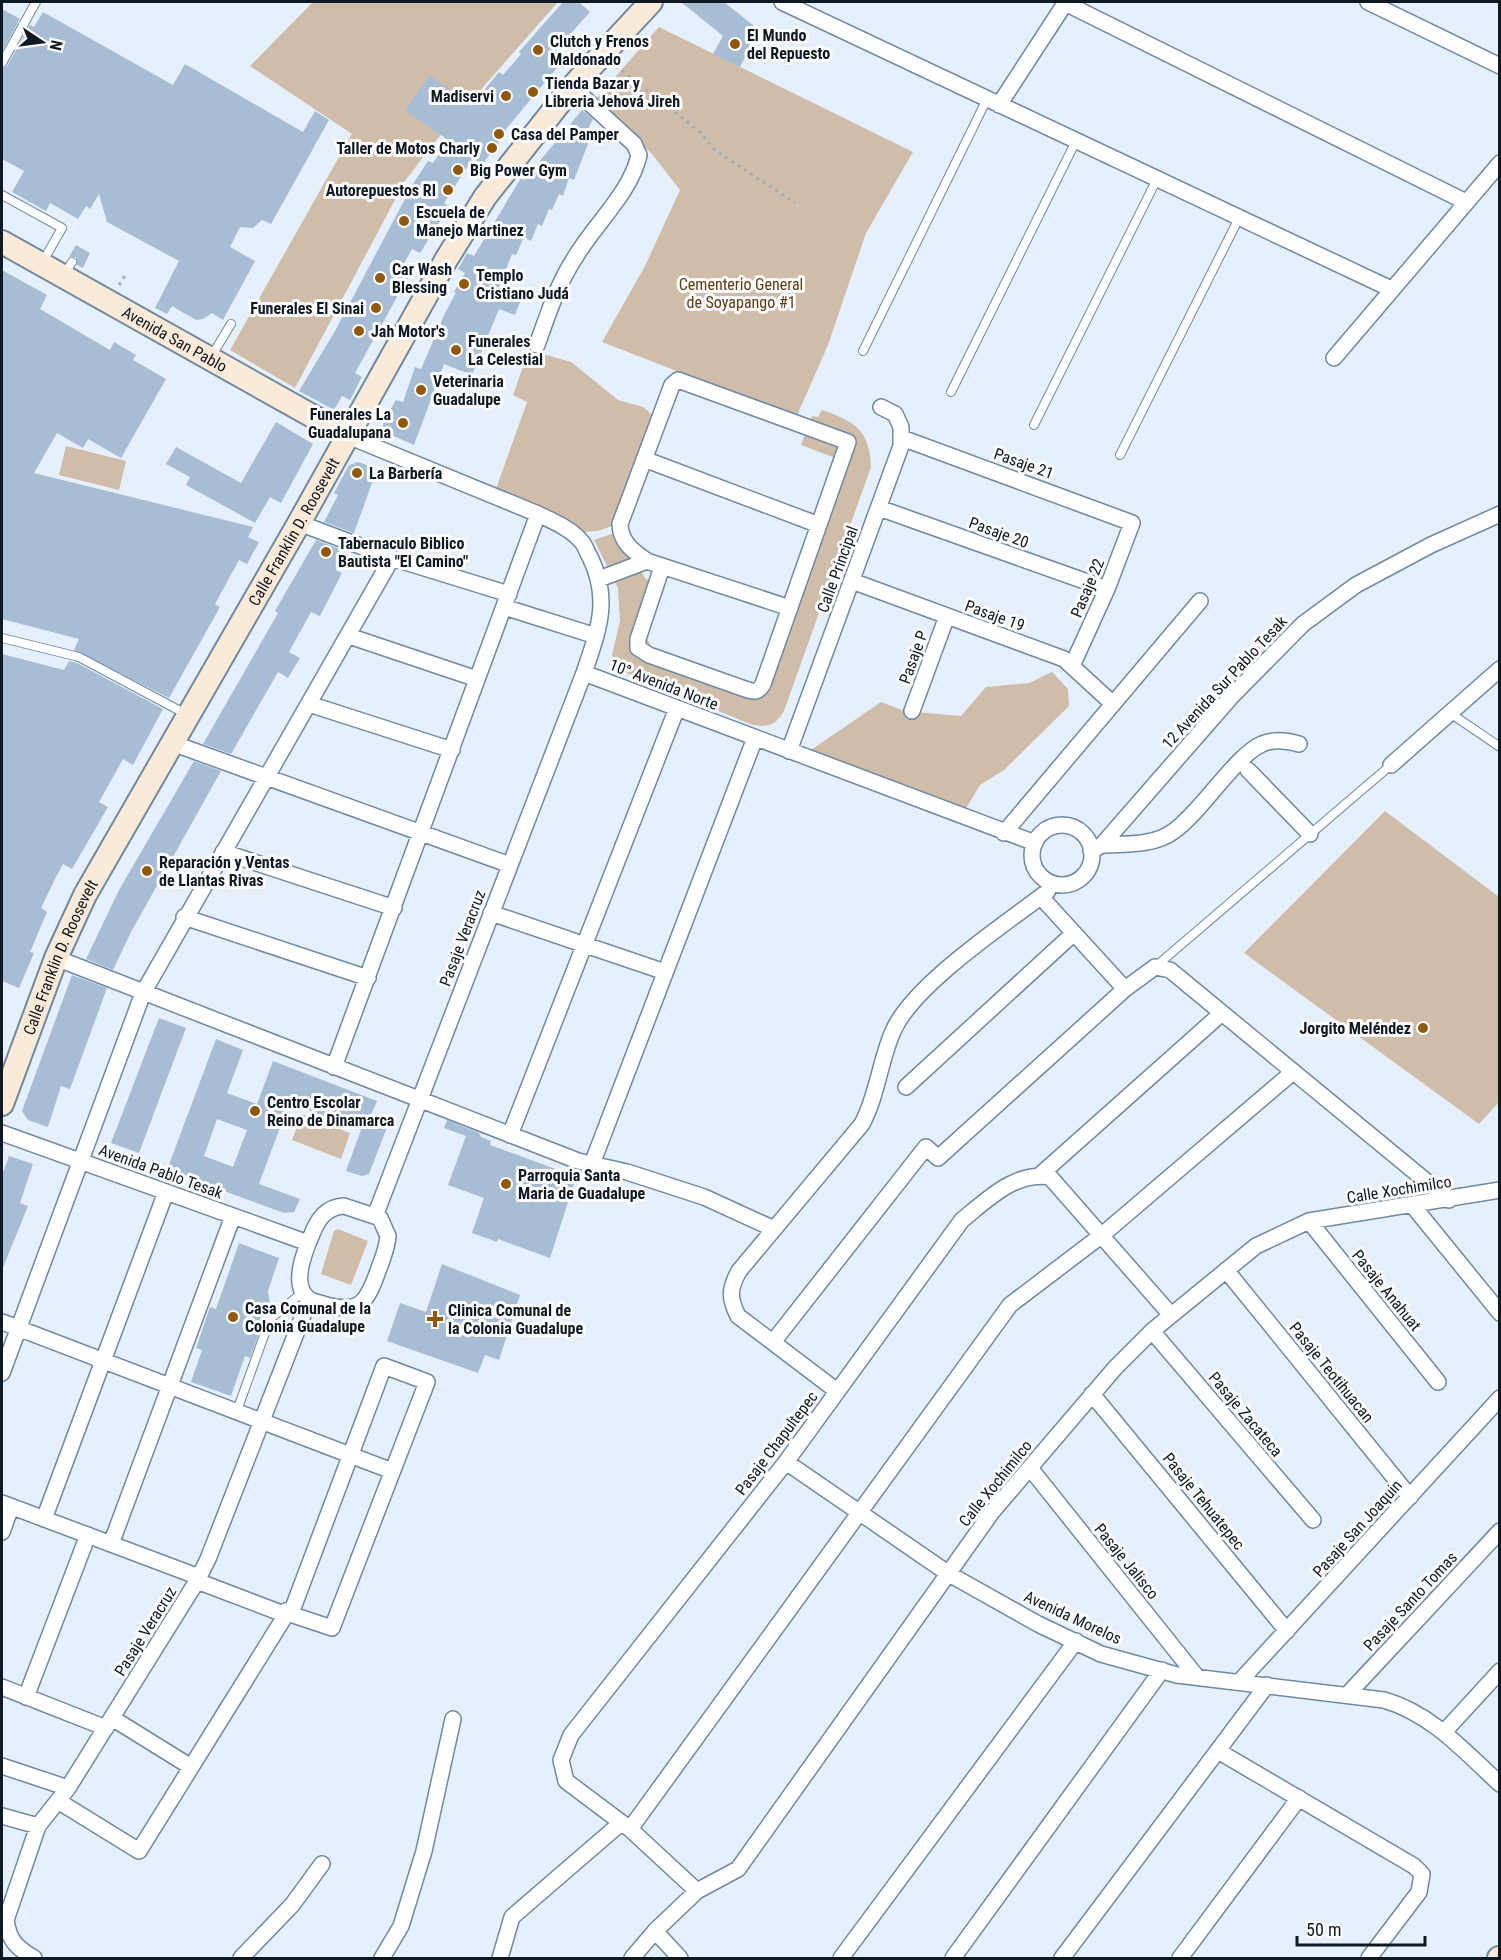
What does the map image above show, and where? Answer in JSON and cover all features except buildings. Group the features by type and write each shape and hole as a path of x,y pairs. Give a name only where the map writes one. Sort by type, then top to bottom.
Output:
{"main road":[{"name":"Calle Franklin D. Roosevelt","path":"2,1104 56,958 86,895 299,523 446,260 485,197 572,87 651,2"},
{"name":"Avenida San Pablo","path":"2,242 42,264 67,269 210,359 348,436"}],"street":[{"path":"782,2 1391,290"},
{"path":"993,102 1066,2 1466,202"},
{"path":"1368,2 1500,66"},
{"path":"537,345 556,290 574,257 635,173 639,155 634,144 572,87"},
{"path":"1334,358 1500,163"},
{"path":"662,567 638,639 638,648 649,655 754,693 764,684 848,442 678,380 672,385 620,524 620,533 635,553 647,561 790,609"},
{"path":"881,407 895,414 902,438"},
{"name":"10° Avenida Norte","path":"348,436 538,514 565,528 582,541 598,579 603,613 584,673 1035,843"},
{"name":"Calle Principal","path":"789,751 879,508 902,438"},
{"name":"Pasaje 21","path":"902,438 1132,523"},
{"path":"644,459 819,525"},
{"name":"Pasaje 20","path":"879,508 1107,589"},
{"path":"334,1067 422,834 538,514"},
{"name":"12 Avenida Sur Pablo Tesak","path":"1097,848 1231,697 1303,624 1356,585 1431,545 1500,514"},
{"path":"299,523 507,600 596,636"},
{"name":"Pasaje 22","path":"1072,666 1107,589 1132,523"},
{"path":"2,1373 143,993 184,917 349,636 392,558"},
{"path":"598,579 647,561"},
{"name":"Pasaje 19","path":"852,581 1064,659 1113,704"},
{"path":"1004,833 1200,601"},
{"name":"Pasaje P","path":"912,711 947,616"},
{"path":"349,636 477,679"},
{"path":"1391,765 1500,669"},
{"name":"Pasaje Veracruz","path":"375,1216 584,673"},
{"path":"309,704 452,750"},
{"path":"510,1135 586,946 677,708"},
{"path":"592,1164 755,738"},
{"path":"1097,848 1088,870 1081,878 1062,885 1042,878 1034,864 1035,843 1049,828 1070,826 1079,831 1097,848 1142,844 1172,832 1204,804 1250,751 1264,743 1286,741 1299,744"},
{"path":"172,743 510,866"},
{"path":"1248,770 1310,834"},
{"path":"223,852 394,908"},
{"path":"837,1391 738,1316 730,1300 731,1286 739,1270 862,1124 871,1107 894,1028 908,1007 934,980 1041,897 1052,883"},
{"path":"1041,897 1125,989"},
{"path":"491,913 665,972"},
{"path":"184,917 368,978"},
{"path":"906,1087 1074,933"},
{"path":"56,958 510,1135 592,1164 627,1172 704,1197 774,1229"},
{"path":"773,1342 926,1147 938,1158 1125,989 1155,967 1170,970 1449,1200"},
{"path":"1040,1175 1222,1013"},
{"path":"500,1959 512,1917 625,1826 1010,1305 1102,1235 1293,1072"},
{"name":"Avenida Pablo Tesak","path":"2,1133 308,1243"},
{"path":"1040,1175 1050,1177 1060,1185 1171,1316"},
{"name":"Pasaje Chapultepec","path":"697,1891 625,1826 566,1781 561,1760 571,1735 786,1462 962,1220 997,1192 1023,1177 1040,1175"},
{"name":"Calle Xochimilco","path":"632,1959 655,1931 697,1891 738,1869 992,1512 1092,1394 1152,1331 1256,1245 1309,1221 1413,1206 1500,1190"},
{"path":"44,1519 166,1192"},
{"path":"344,1206 375,1216 384,1224 388,1236 370,1294 359,1305 342,1309 306,1296 301,1265 318,1219 336,1207 344,1206"},
{"path":"1413,1206 1500,1313"},
{"path":"111,1544 233,1216"},
{"name":"Pasaje Anahuat","path":"1309,1221 1438,1382"},
{"name":"Pasaje Teotihuacan","path":"1226,1270 1410,1497"},
{"name":"Pasaje Veracruz","path":"34,1959 15,1946 4,1919 38,1826 68,1788 198,1579 263,1420 306,1296"},
{"path":"2,1322 392,1471"},
{"name":"Pasaje Zacateca","path":"1152,1331 1312,1520"},
{"path":"2,1532 6,1505 111,1544 281,1613 287,1613 332,1628 427,1382 384,1366 298,1600 287,1613 139,1851 58,1802"},
{"name":"Pasaje Tehuatepec","path":"1092,1394 1287,1631"},
{"name":"Pasaje San Joaquin","path":"1240,1682 1410,1497 1496,1408"},
{"name":"Avenida Morelos","path":"786,1462 949,1574 1038,1624 1101,1654 1197,1677 1384,1700 1405,1707 1444,1732 1500,1784"},
{"name":"Pasaje Jalisco","path":"1030,1468 1197,1677"},
{"name":"Pasaje Santo Tomas","path":"1347,1695 1500,1532"},
{"path":"26,1697 88,1535"},
{"path":"841,1959 1076,1641"},
{"path":"953,1959 1162,1670"},
{"path":"1444,1732 1500,1671"},
{"path":"1062,1959 1267,1685"},
{"path":"2,1687 26,1697 109,1723 190,1767"},
{"path":"382,1959 401,1926 424,1851 453,1719"},
{"path":"1218,1751 1422,1874 1419,1892 1369,1959"},
{"path":"2,1766 68,1788"},
{"path":"1180,1959 1299,1798"},
{"path":"2,1816 38,1826"},
{"path":"241,1959 292,1905 322,1864"},
{"path":"655,1931 680,1959"}],"lane":[{"path":"2,63 36,2"},
{"path":"864,351 993,102"},
{"path":"951,392 1076,141"},
{"path":"1034,425 1157,179"},
{"path":"2,195 62,228 42,264"},
{"path":"1120,455 1239,218"},
{"path":"210,359 231,324"},
{"path":"2,638 79,657 188,715"},
{"path":"1450,713 1500,747"},
{"path":"1155,967 1391,765"},
{"path":"239,1405 270,1318 306,1296"}],"path":[{"path":"614,65 700,132 715,150 795,203"},
{"path":"116,292 126,274"}],"green space":[{"path":"313,2 558,2 433,144 405,181 295,388 230,350 352,134 250,66"},
{"name":"Cementerio General de Soyapango #1","path":"659,27 913,152 866,233 828,345 795,420 685,379 679,372 602,342 645,266 680,190 652,154 596,99"},
{"path":"529,350 571,362 618,400 643,407 655,417 616,525 597,531 583,532 541,507 496,489 527,402 513,395"},
{"path":"822,410 843,418 858,429 867,444 871,467 781,716 770,725 750,724 622,671 612,655 620,621 618,588 594,540 617,532 645,578 658,588 644,633 652,648 758,685 838,459 801,445 812,416 818,417"},
{"path":"66,446 126,461 119,490 59,475"},
{"path":"1052,672 1068,689 1069,706 1004,770 980,785 965,810 811,750 881,702 904,711 961,716 986,687 1029,683"},
{"name":"Jorgito Meléndez","path":"1385,811 1499,897 1499,1102 1479,1124 1244,953"},
{"path":"302,1114 350,1133 341,1159 292,1140"},
{"path":"338,1229 368,1241 351,1285 321,1274 334,1231"}],"place":[{"name":"El Mundo del Repuesto","path":"735,44"},
{"name":"Clutch y Frenos Maldonado","path":"538,50"},
{"name":"Tienda Bazar y Libreria Jehová Jireh","path":"533,92"},
{"name":"Madiservi","path":"506,96"},
{"name":"Casa del Pamper","path":"499,134"},
{"name":"Taller de Motos Charly","path":"492,148"},
{"name":"Big Power Gym","path":"458,170"},
{"name":"Autorepuestos RI","path":"448,190"},
{"name":"Escuela de Manejo Martinez","path":"404,221"},
{"name":"Car Wash Blessing","path":"380,278"},
{"name":"Templo Cristiano Judá","path":"464,284"},
{"name":"Funerales El Sinai","path":"376,308"},
{"name":"Jah Motor's","path":"359,331"},
{"name":"Funerales La Celestial","path":"456,350"},
{"name":"Veterinaria Guadalupe","path":"421,390"},
{"name":"Funerales La Guadalupana","path":"403,423"},
{"name":"La Barbería","path":"357,473"},
{"name":"Tabernaculo Biblico Bautista \"El Camino\"","path":"326,552"},
{"name":"Reparación y Ventas de Llantas Rivas","path":"147,871"},
{"name":"Jorgito Meléndez","path":"1423,1028"},
{"name":"Centro Escolar Reino de Dinamarca","path":"255,1111"},
{"name":"Parroquia Santa Maria de Guadalupe","path":"506,1184"},
{"name":"Casa Comunal de la Colonia Guadalupe","path":"233,1317"},
{"name":"Clinica Comunal de la Colonia Guadalupe","path":"435,1319"}]}
